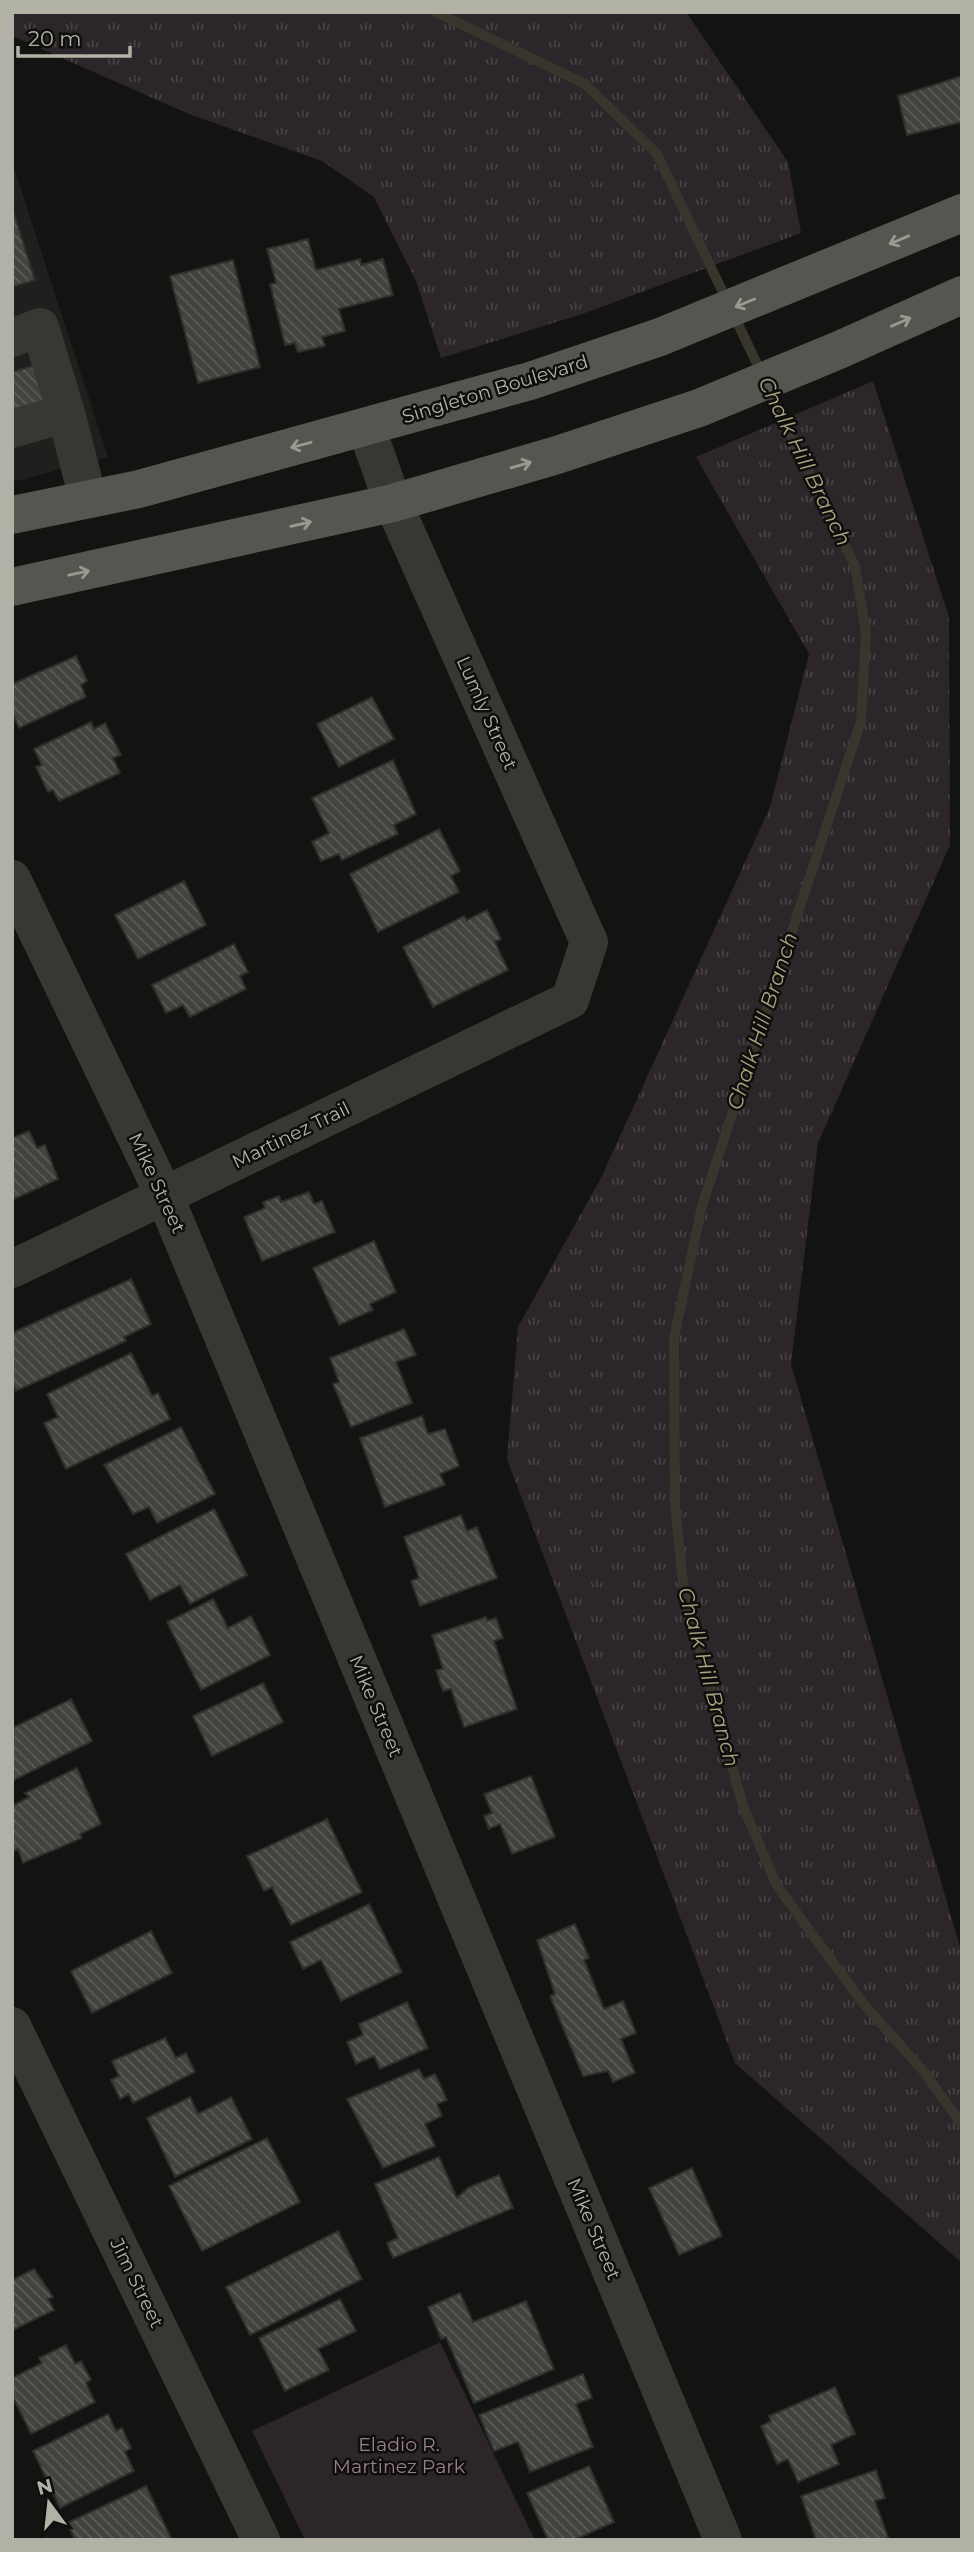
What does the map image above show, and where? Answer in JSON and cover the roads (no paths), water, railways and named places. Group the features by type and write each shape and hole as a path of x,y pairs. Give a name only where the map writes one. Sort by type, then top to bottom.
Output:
{"main road":[{"name":"Singleton Boulevard","path":"12,515 139,489 530,381 660,337 962,213"},
{"path":"12,587 393,503 557,455 699,408 962,295"}],"street":[{"path":"12,338 40,327 88,499"},
{"path":"12,429 66,413"},
{"name":"Lumly Street","path":"366,427 393,503 589,942 570,1000"},
{"name":"Mike Street","path":"12,879 165,1197 723,2540"},
{"name":"Martinez Trail","path":"12,1269 570,1000"},
{"name":"Jim Street","path":"12,2026 261,2540"}],"waterway":[{"name":"Chalk Hill Branch","path":"436,12 585,84 657,154 855,566 866,633 861,721 702,1206 674,1338 675,1505 684,1592 743,1806 777,1886 862,2002 925,2073 962,2125"}],"park label":[{"name":"Eladio R. Martinez Park","path":"399,2455"}]}
